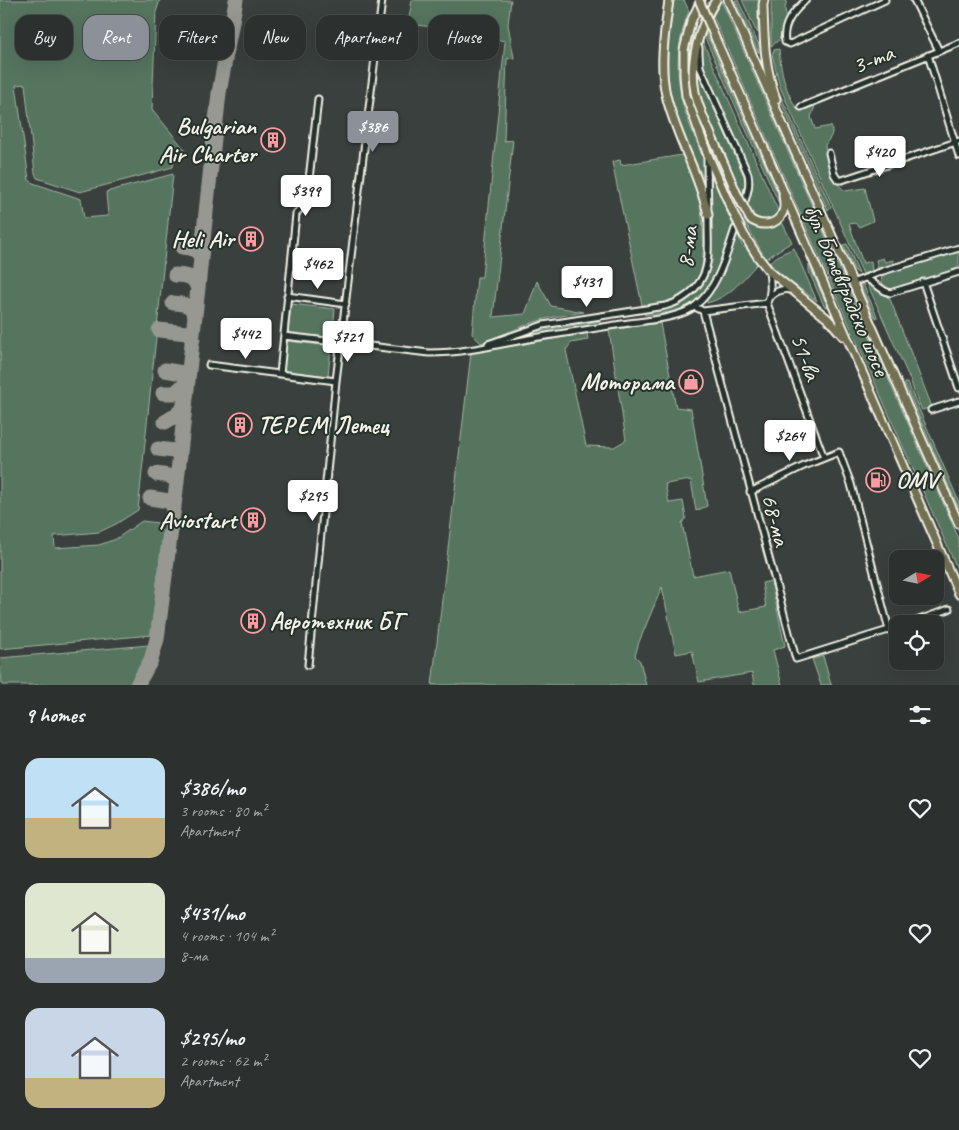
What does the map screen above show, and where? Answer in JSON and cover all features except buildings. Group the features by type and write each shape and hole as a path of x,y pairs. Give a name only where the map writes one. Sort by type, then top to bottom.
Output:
{"main road":[{"path":"669,0 663,49 663,77 666,96 700,185 708,215"},
{"path":"700,0 691,22 684,50 686,96 707,153 730,206 744,235 769,271 828,319 848,341"},
{"name":"бул. Ботевградско шосе","path":"700,0 959,594"},
{"path":"716,0 703,25 695,52 693,69 695,92 700,110 750,219 760,224 773,223 778,219 784,210 782,188"},
{"name":"бул. Ботевградско шосе","path":"728,0 959,524"},
{"path":"764,0 764,42 768,74 804,174"}],"street":[{"path":"308,665 336,381 382,0"},
{"path":"806,0 790,18 785,32 786,42 790,44 885,0"},
{"path":"914,0 939,51"},
{"path":"703,25 698,54 700,67 748,174 749,190 745,201"},
{"name":"3-та","path":"800,107 959,43"},
{"path":"928,55 957,142 959,156"},
{"path":"280,374 296,214 307,197 318,98"},
{"path":"829,153 834,174 838,180 842,180 957,142"},
{"name":"8-ма","path":"471,350 543,325 674,304 691,292 700,282 707,265 707,153"},
{"name":"8-ма","path":"284,336 429,353 450,353 681,314 695,307 717,278 735,229"},
{"path":"852,283 959,248"},
{"path":"769,271 770,297"},
{"path":"866,278 890,293 959,272"},
{"path":"923,282 959,388"},
{"path":"695,307 703,311 767,303 774,292 787,289 794,291"},
{"path":"288,296 346,304"},
{"name":"51-ва","path":"767,303 824,458"},
{"path":"636,311 638,322"},
{"name":"68-ма","path":"703,311 796,658 889,630"},
{"path":"209,365 336,381"},
{"path":"931,410 959,401"},
{"path":"750,492 839,452 850,484 889,630"},
{"path":"934,615 949,610"}],"green space":[{"path":"0,0 160,0 156,12 152,109 185,150 175,149 173,167 80,192 37,178 25,84 16,85 29,180 81,199 84,218 108,216 106,192 173,174 138,510 99,532 54,536 55,548 99,545 116,539 142,521 158,523 163,532 151,635 0,649"},
{"path":"412,0 511,0 508,24 514,58 507,59 504,141 513,140 493,317 525,314 537,281 551,306 584,312 534,322 481,343 472,334 477,277 482,277 505,41 499,40 499,15 428,15 428,26 418,25 418,15 410,15"},
{"path":"674,0 684,0 689,11 679,47 679,83 688,122 703,159 705,182 683,134 671,96 668,52"},
{"path":"721,0 959,539 959,573 713,16"},
{"path":"735,0 738,0 759,45 759,53 758,52"},
{"path":"742,0 759,0 758,33 755,29"},
{"path":"771,0 787,0 785,8 786,19 779,40 771,46"},
{"path":"695,24 697,27 691,57 691,77 712,145 740,207 738,209 711,149 692,96 688,64 690,43"},
{"path":"706,33 781,201 781,208 705,38"},
{"path":"703,42 779,213 773,218 762,221 755,219 748,209 747,204 751,188 750,174 704,67 701,51"},
{"path":"779,49 784,81 790,97 798,110 815,103 811,117 815,129 831,126 832,134 825,145 828,164 836,181 845,191 865,188 873,221 859,227 855,223 849,224 863,263 871,261 872,271 863,274 780,87 772,54 774,50"},
{"path":"698,73 744,176 743,196 707,115 699,90"},
{"path":"779,92 831,207 828,210 781,102"},
{"path":"682,155 695,184 700,202 703,234 702,267 693,285 679,297 664,304 642,305 612,162 620,160 621,165"},
{"path":"712,176 733,225 716,273 703,294 694,302 674,311 645,315 643,313 669,309 679,305 696,293 703,284 712,260"},
{"path":"745,218 754,225 763,228 772,226 781,220 792,242 766,259 744,220"},
{"path":"737,234 743,247 745,247 757,264 729,293 707,303 716,287"},
{"path":"847,244 859,274 854,270 843,245"},
{"path":"794,248 817,301 781,275 769,262"},
{"path":"959,248 959,272 890,293 883,286 883,271"},
{"path":"883,258 885,262 893,260 893,265 878,269 876,260"},
{"path":"809,265 828,307 824,306 809,272"},
{"path":"862,282 877,316 877,318 861,287"},
{"path":"867,283 890,299 932,407 922,410"},
{"path":"291,304 335,309 332,338 288,333"},
{"path":"600,321 600,324 529,336 528,333"},
{"path":"660,323 676,407 691,409 707,506 696,511 691,480 665,484 669,503 683,501 686,518 682,523 693,576 729,569 739,612 766,607 762,583 771,581 785,646 773,650 782,685 754,685 752,673 699,682 692,651 676,654 662,587 635,656 640,661 646,685 432,685 471,353 587,333 588,340 571,343 566,350 586,446 614,447 626,440 609,330"},
{"path":"287,341 331,346 328,376 284,371"},
{"path":"904,383 907,383 909,386 959,502 959,509"},
{"path":"149,645 136,676 129,685 2,685 0,658"},
{"path":"823,656 831,685 821,685 812,659"}],"taxiway":[{"path":"201,258 219,93 236,0"},
{"path":"137,685 151,660 157,639 176,490 198,288 201,258 194,249 182,247"},
{"path":"175,275 192,278 198,288"},
{"path":"173,303 187,305 192,309 195,316"},
{"path":"159,330 187,333 193,339"},
{"path":"163,393 175,393 188,381 183,373 165,370"},
{"path":"165,422 175,416 185,406 184,403"},
{"path":"158,449 174,451 180,456"},
{"path":"156,474 165,475 177,482"},
{"path":"150,498 169,501 174,508"}],"tunnel":[{"path":"738,222 744,204"}],"place":[{"name":"Bulgarian Air Charter","path":"273,140"},
{"name":"Heli Air","path":"251,239"},
{"name":"Моторама","path":"691,382"},
{"name":"ТЕРЕМ Летец","path":"240,425"},
{"name":"OMV","path":"878,480"},
{"name":"Aviostart","path":"253,520"},
{"name":"Аеротехник БГ","path":"253,621"}]}
